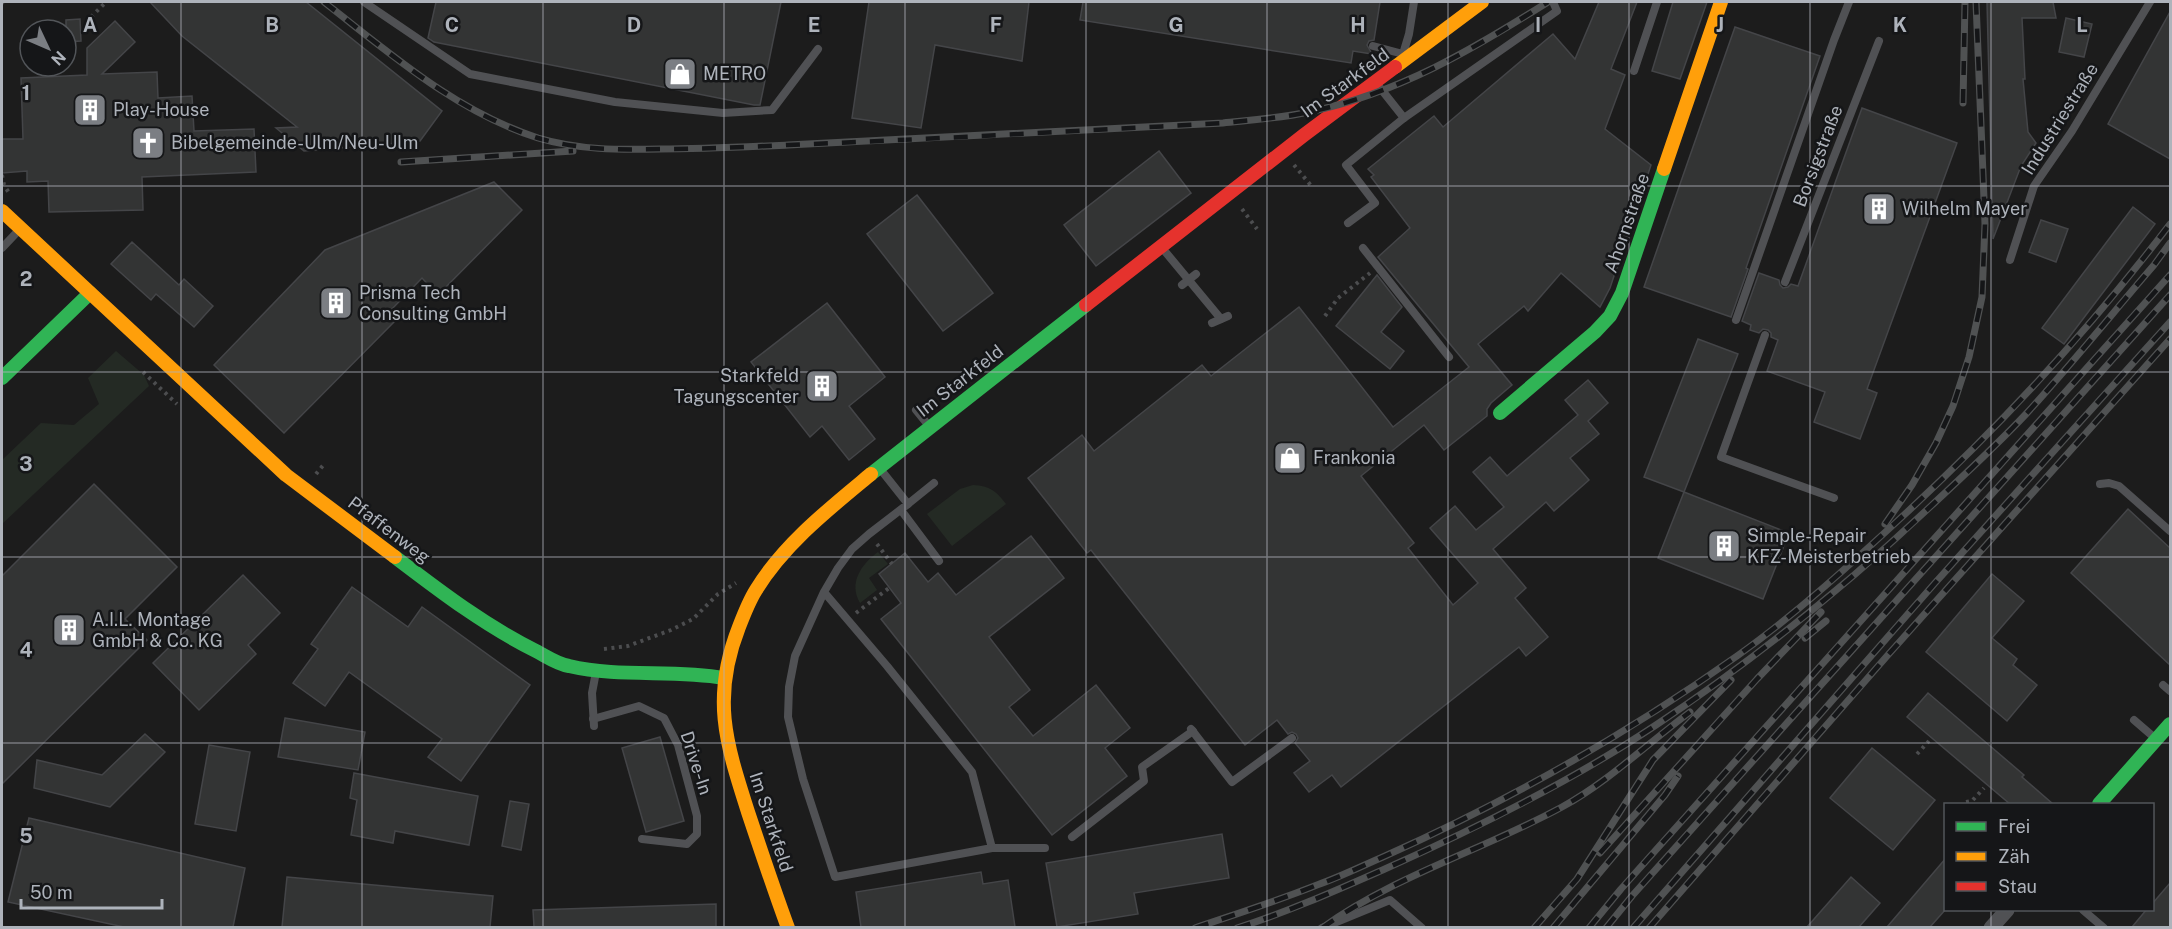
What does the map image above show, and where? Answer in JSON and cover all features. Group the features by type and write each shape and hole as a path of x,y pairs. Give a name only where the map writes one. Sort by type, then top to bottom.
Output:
{"street":[{"name":"Im Starkfeld","path":"788,927 761,854 729,749 723,707 724,678 734,638 757,586 801,537 879,467 1305,135 1376,83 1405,57 1482,2"},
{"name":"Ahornstraße","path":"1500,413 1574,351 1610,316 1622,293 1664,162 1721,2"},
{"name":"Pfaffenweg","path":"2,211 286,475 405,565 506,636 566,666 597,671 706,675 724,678"},
{"path":"2,378 90,293"},
{"path":"2100,803 2170,724"},
{"path":"1991,927 2005,911"}],"lane":[{"path":"364,2 470,74 615,102 723,113 771,110 818,49"},
{"path":"1373,46 1405,57 1413,2"},
{"path":"1348,223 1375,203 1346,165 1404,118 1557,11 1553,2"},
{"path":"1634,72 1657,2"},
{"path":"1736,320 1834,40 1850,2"},
{"name":"Industriestraße","path":"2010,260 2034,186 2072,131 2150,2"},
{"name":"Borsigstraße","path":"1785,282 1880,41"},
{"path":"1376,83 1404,118"},
{"path":"2,248 21,229"},
{"path":"1161,247 1185,283 1225,318 1212,323"},
{"path":"1363,248 1449,357"},
{"path":"1185,283 1196,274"},
{"path":"1765,335 1721,457 1834,498"},
{"path":"916,410 930,427"},
{"path":"879,467 908,504"},
{"path":"934,483 852,549 824,592 795,656 789,687 789,717 803,779 835,877 992,848 1045,848"},
{"path":"2100,484 2109,483 2119,486 2170,531"},
{"path":"901,510 939,561"},
{"path":"824,592 972,772 992,848"},
{"name":"Drive-In","path":"597,671 592,693 593,722 639,706 664,718 678,745 697,816 697,834 687,844 642,839"},
{"path":"2163,685 2170,691"},
{"path":"2134,720 2157,740"},
{"path":"1072,837 1144,781 1142,767 1191,729 1232,782 1292,738"},
{"path":"1322,927 1390,900 1422,927"},
{"path":"2085,911 2104,927"}],"path":[{"path":"92,16 106,2"},
{"path":"1294,165 1313,188"},
{"path":"1325,316 1338,298 1377,267"},
{"path":"314,477 325,463"},
{"path":"869,534 892,564"},
{"path":"600,650 628,646 693,619 718,594 736,583"},
{"path":"848,619 889,588"},
{"path":"1917,754 1929,741"},
{"path":"1966,802 1972,801 1984,788"}],"shaded area":[{"path":"116,351 144,375 149,386 2,524 2,460 41,423 74,425 99,404 88,378"},
{"path":"973,485 992,490 1006,504 952,546 927,514 960,489"},
{"path":"878,552 888,564 869,578 877,590 860,603 856,588 858,574"}],"building":[{"path":"150,2 306,2 442,111 420,141 304,151 276,128 297,127 182,36"},
{"name":"METRO","path":"436,2 781,2 760,105 754,105 434,42 428,38"},
{"path":"869,2 1029,2 1022,61 935,45 921,128 852,118"},
{"path":"1083,2 1380,2 1374,40 1369,41 1367,45 1372,54 1353,51 1351,63 1080,20"},
{"path":"1599,2 1637,2 1611,69 1625,75 1605,129 1651,165 1610,288 1600,307 1561,273 1528,311 1524,306 1478,344 1512,385 1491,403 1487,409 1487,416 1444,450 1424,425 1361,476 1414,543 1408,548 1453,605 1478,583 1430,528 1455,506 1476,530 1504,507 1473,472 1490,457 1507,476 1578,415 1565,400 1588,380 1608,403 1588,421 1599,434 1570,458 1589,480 1554,511 1546,502 1493,549 1526,588 1515,598 1548,637 1526,656 1519,647 1341,787 1332,775 1309,792 1294,773 1310,761 1295,743 1298,738 1296,734 1292,732 1288,734 1277,720 1245,745 1091,550 1087,553 1028,478 1082,435 1094,451 1202,365 1211,376 1299,307 1393,427 1469,367 1378,257 1410,228 1371,177 1374,175 1368,169 1434,116 1443,127 1553,34 1575,59"},
{"path":"1673,2 1707,2 1680,79 1652,71"},
{"path":"1987,2 2053,2 2056,18 2022,18 2025,79 2023,79 2028,132 2036,143 2021,166 1993,239"},
{"path":"2170,12 2170,159 2108,124"},
{"path":"2066,18 2092,24 2084,57 2059,52"},
{"path":"78,19 80,19 81,41 78,41"},
{"path":"115,21 135,42 102,74 157,72 158,98 192,96 194,131 254,129 256,172 142,177 143,210 49,212 48,181 27,182 27,171 2,173 2,139 23,139 21,78 78,78 78,75 87,75 87,48"},
{"path":"1735,27 1820,56 1731,317 1644,287"},
{"name":"Wilhelm Mayer","path":"1862,108 1957,143 1867,389 1877,393 1860,439 1814,422 1825,392 1767,371 1778,340 1771,337 1768,330 1763,329 1759,333 1750,330 1751,325 1742,321 1759,273 1779,280 1783,288 1791,284 1798,286"},
{"path":"1159,151 1191,193 1096,266 1064,225"},
{"name":"Prisma Tech Consulting GmbH","path":"494,182 522,210 438,295 422,278 391,310 398,318 284,433 214,365 325,250"},
{"path":"917,195 993,293 943,331 867,234"},
{"path":"2133,207 2155,224 2064,344 2042,328"},
{"path":"2041,220 2068,229 2056,262 2029,252"},
{"path":"132,242 179,285 184,279 213,306 194,327 156,294 151,300 111,264"},
{"path":"1377,275 1402,307 1381,332 1404,351 1390,369 1336,326"},
{"name":"Starkfeld Tagungscenter","path":"827,303 885,377 849,406 875,439 849,460 822,426 810,437 751,362"},
{"path":"1698,339 1738,354 1684,492 1644,477"},
{"name":"A.I.L. Montage GmbH & Co. KG","path":"94,484 177,567 125,619 147,640 2,784 2,576"},
{"name":"Simple-Repair KFZ-Meisterbetrieb","path":"1684,492 1789,533 1763,599 1658,558"},
{"path":"2128,509 2170,548 2170,665 2071,573"},
{"path":"1031,536 1064,578 989,637 1030,690 1009,707 1033,736 1096,685 1130,728 1105,748 1127,776 1052,835 881,619 901,603 879,574 905,553 928,582 938,573 956,595"},
{"path":"1992,574 2024,601 1992,638 2017,659 2013,665 2037,685 2007,721 1926,652"},
{"path":"243,575 280,613 248,645 256,654 199,710 153,663"},
{"path":"352,587 408,627 422,607 530,685 461,781 428,757 442,739 349,672 325,706 293,683 318,649 311,644"},
{"path":"1928,693 2024,775 2022,777 2052,803 2009,803 1907,717"},
{"path":"285,718 365,732 358,770 278,757"},
{"path":"145,734 165,752 110,807 34,788 37,760 102,775"},
{"path":"660,737 684,821 646,832 622,748"},
{"path":"209,745 250,752 236,831 195,824"},
{"path":"1872,748 1935,800 1893,850 1830,798"},
{"path":"354,773 478,796 469,845 395,831 393,843 351,835 357,800 350,798"},
{"path":"510,801 529,804 521,850 502,846"},
{"path":"29,818 245,868 233,927 124,927 8,902"},
{"path":"1222,834 1229,878 1134,893 1138,914 1057,927 1046,863"},
{"path":"1944,860 1944,911 1930,927 1887,927"},
{"path":"981,872 983,884 1008,880 1015,927 861,927 856,892"},
{"path":"287,877 493,896 490,927 282,927"},
{"path":"1851,877 1880,903 1859,927 1807,927"},
{"path":"2170,883 2170,927 2132,927 2145,911 2154,911 2154,902"},
{"path":"716,904 716,927 534,927 533,910"}],"railway":[{"path":"324,2 399,61 451,97 508,127 553,142 584,147 629,149 692,149 1006,135 1223,123 1288,116 1342,104 1404,82 1463,53 1548,2"},
{"path":"1963,103 1965,2"},
{"path":"1885,524 1912,485 1936,443 1953,406 1969,357 1982,297 1985,224 1976,2"},
{"path":"401,162 573,151"},
{"path":"1195,928 1334,878 1476,813 1610,739 1737,656 1797,610 1930,491 2038,381 2106,304 2170,224"},
{"path":"1237,928 1294,908 1350,884 1524,802 1624,746 1728,675 1866,565 1991,449 2059,378 2170,243"},
{"path":"1589,928 1621,889 2170,275"},
{"path":"1606,928 1632,896 2170,295"},
{"path":"1633,928 1935,583 2170,322"},
{"path":"1649,928 1887,656 2170,339"},
{"path":"1600,853 1757,679 1821,612"},
{"path":"1805,638 1826,621"},
{"path":"1534,928 1577,879 1653,760 1731,680"},
{"path":"1322,928 1350,909 1380,893 1562,807 1612,774 1690,712"},
{"path":"1553,928 1665,795 1678,776"}],"traffic: fast":[{"path":"1500,413 1595,332 1610,316 1622,293 1664,169"},
{"path":"2,378 90,293"},
{"path":"871,474 1086,305"},
{"path":"395,557 481,619 560,664 608,672 705,675 724,678"},
{"path":"2100,803 2170,724"}],"traffic: slow":[{"path":"1395,67 1482,2"},
{"path":"1664,169 1721,2"},
{"path":"2,211 286,475 395,557"},
{"path":"788,928 748,812 728,742 724,699 730,653 753,594 767,573 794,542 871,474"}],"traffic: jam":[{"path":"1086,305 1395,67"}],"place":[{"name":"METRO","path":"680,74"},
{"name":"Play-House","path":"90,110"},
{"name":"Bibelgemeinde-Ulm/Neu-Ulm","path":"148,143"},
{"name":"Wilhelm Mayer","path":"1879,209"},
{"name":"Prisma Tech Consulting GmbH","path":"336,303"},
{"name":"Starkfeld Tagungscenter","path":"822,386"},
{"name":"Frankonia","path":"1290,458"},
{"name":"Simple-Repair KFZ-Meisterbetrieb","path":"1724,546"},
{"name":"A.I.L. Montage GmbH & Co. KG","path":"69,630"}]}
